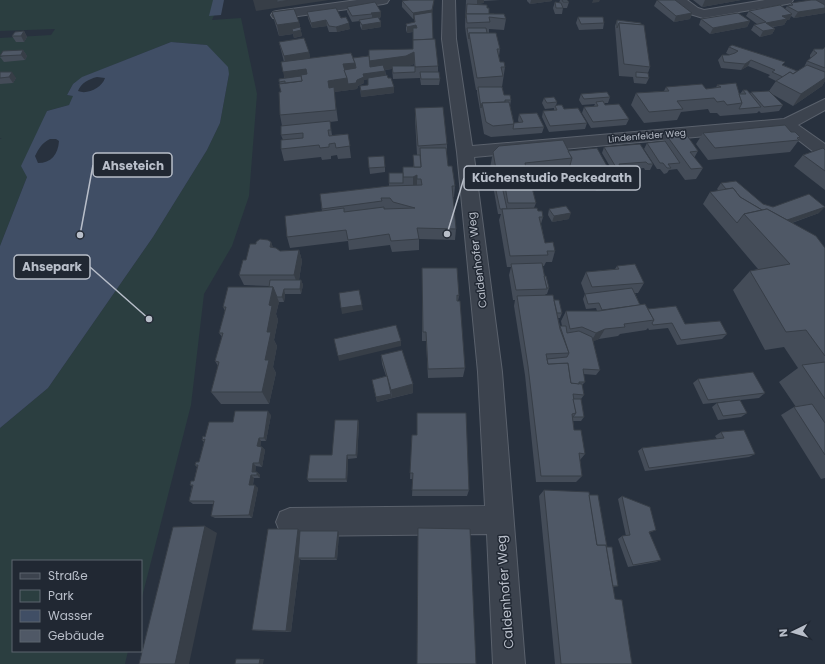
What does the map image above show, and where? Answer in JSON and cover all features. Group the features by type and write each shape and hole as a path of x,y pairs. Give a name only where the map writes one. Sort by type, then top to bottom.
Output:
{"street":[{"path":"277,15 383,0"},
{"name":"Caldenhofer Weg","path":"449,0 449,39 465,152 490,372 509,664"},
{"path":"679,0 694,11 703,14 787,0"},
{"path":"818,0 825,2"},
{"name":"Lindenfelder Weg","path":"465,152 787,124 825,104"},
{"path":"787,124 825,152"},
{"name":"Caldenhofer Weg","path":"290,522 500,520"}],"green space":[{"path":"0,0 221,0 212,20 241,18 257,94 249,196 232,246 204,294 191,405 142,597 142,560 12,560 12,652 128,652 125,664 0,664 0,428 48,388 153,237 207,150 220,123 229,74 207,45 171,42 83,77 73,84 67,95 74,96 69,105 47,111 27,177 0,246 0,139 2,138 0,138 0,38 51,35 55,29 0,31"}],"water":[{"path":"213,0 224,0 221,15 209,16"},
{"path":"171,42 207,45 228,67 229,74 220,123 207,150 153,237 48,388 0,428 0,246 27,177 21,166 47,111 69,105 73,96 67,95 73,84 82,77","holes":["97,77 105,78 98,88 86,92 78,91 86,82","50,139 56,139 59,141 57,150 50,160 47,162 38,163 35,156 41,146"]}],"building":[{"path":"277,0 290,0 277,2"},
{"path":"434,0 432,10 413,13 402,1"},
{"path":"562,0 567,0 569,2 563,2"},
{"path":"657,0 675,0 692,13 676,16"},
{"path":"816,0 825,5 825,8 798,12 787,6 793,5 791,3"},
{"path":"375,2 381,12 352,16 347,7"},
{"path":"555,2 561,3 563,8 556,8"},
{"path":"467,4 487,5 487,8 489,8 489,14 466,14"},
{"path":"780,5 792,14 782,16 787,19 766,23 775,29 763,31 754,25 766,22 749,11"},
{"path":"336,8 341,18 346,17 349,23 336,27 329,26 326,20 311,23 307,12"},
{"path":"294,9 299,22 277,25 272,12"},
{"path":"432,12 433,39 413,40 413,28 417,28 416,25 407,27 406,24 415,22 414,15"},
{"path":"738,13 750,21 713,28 701,19"},
{"path":"466,14 504,14 506,19 489,17 490,22 467,23"},
{"path":"378,17 381,22 362,25 359,20"},
{"path":"578,17 603,17 604,23 581,24"},
{"path":"617,20 641,23 641,25 619,23 617,28"},
{"path":"619,23 644,25 650,67 624,64"},
{"path":"300,27 301,30 293,32 292,29"},
{"path":"467,28 486,28 487,33 469,33 469,39"},
{"path":"24,31 21,36 12,36 15,32"},
{"path":"469,33 496,33 500,49 497,49 500,62 504,62 505,67 501,67 503,76 477,78"},
{"path":"304,38 309,52 284,56 279,42"},
{"path":"435,39 438,66 415,67 414,52 406,56 369,61 369,50 413,49 413,40"},
{"path":"732,45 785,62 782,65 797,71 793,74 790,72 783,77 772,72 775,70 751,60 745,64 724,62 722,55 729,55 738,51 729,47"},
{"path":"825,47 825,68 807,61 817,53 814,49 823,49"},
{"path":"23,50 21,55 0,56 3,51"},
{"path":"351,53 355,63 343,64 347,78 328,81 329,88 334,87 336,110 280,115 279,92 281,92 279,84 302,81 301,75 307,74 306,69 283,72 281,62"},
{"path":"369,56 370,67 383,65 385,71 363,74 364,77 357,80 356,83 348,84 344,70 356,68 353,58"},
{"path":"807,65 825,72 825,78 801,94 776,81 790,72 793,74"},
{"path":"392,66 415,66 415,72 393,73"},
{"path":"0,72 12,72 9,77 0,78"},
{"path":"420,72 439,72 440,79 421,79"},
{"path":"636,72 648,73 649,78 636,77"},
{"path":"387,75 388,78 391,78 394,87 361,91 360,86 368,85 368,78"},
{"path":"301,76 302,81 285,83 285,81 279,82 279,79"},
{"path":"736,83 742,103 727,105 724,101 717,102 714,98 677,101 683,109 649,112 636,93 669,91 666,87 702,84 706,89 721,87 717,85"},
{"path":"478,87 502,87 504,95 510,95 511,100 505,100 505,102 482,103 481,108"},
{"path":"743,90 747,90 761,107 739,109 742,103 739,94 746,94"},
{"path":"769,91 783,105 764,107 751,92"},
{"path":"607,92 610,97 584,99 581,94"},
{"path":"554,97 557,102 547,103 544,98"},
{"path":"603,101 605,105 619,104 629,119 593,122 584,107 598,106 596,102"},
{"path":"509,102 514,124 493,126 486,122 482,103"},
{"path":"562,105 564,109 578,108 587,123 550,126 543,111 557,110 555,106"},
{"path":"443,107 447,144 418,146 415,108"},
{"path":"537,113 544,127 513,129 514,123 523,122 519,114"},
{"path":"330,121 331,130 328,130 329,136 348,134 350,146 336,148 335,143 329,144 329,147 320,148 319,145 281,149 281,140 303,138 303,133 281,135 281,126"},
{"path":"785,125 791,132 795,132 800,137 797,138 799,140 715,148 703,133"},
{"path":"686,134 698,151 690,152 703,168 691,169 667,136"},
{"path":"563,140 572,158 525,163 527,175 497,175 493,152 499,146"},
{"path":"665,141 680,163 668,164 671,168 667,168 663,163 660,163 647,143"},
{"path":"640,144 653,164 648,164 646,162 619,164 621,169 617,169 604,147"},
{"path":"420,148 446,148 448,166 452,166 455,186 452,186 456,229 417,228 419,239 391,241 389,234 348,240 346,230 287,237 285,216 344,208 344,212 384,207 384,209 415,208 393,202 390,198 381,198 382,201 322,209 320,194 389,186 422,185 421,179 417,179 417,175 413,177 403,177 403,167 421,167"},
{"path":"597,148 607,166 601,166 610,184 599,185 591,171 568,172 569,174 551,176 548,171 569,169 572,158 568,151"},
{"path":"823,148 825,150 825,171 803,155"},
{"path":"413,155 420,155 421,167 414,167"},
{"path":"384,156 385,167 369,168 368,157"},
{"path":"389,173 403,173 403,183 389,183"},
{"path":"504,180 530,180 536,203 508,203"},
{"path":"736,181 763,204 773,207 809,194 825,207 787,220 767,209 762,210 740,197 733,188 726,189 721,183"},
{"path":"495,186 502,186 507,209 500,209"},
{"path":"733,188 740,197 762,210 744,214 737,223 710,192"},
{"path":"566,206 571,213 554,216 549,209"},
{"path":"537,208 538,211 542,211 543,217 539,217 545,243 553,242 555,251 547,251 548,255 510,256 502,209"},
{"path":"767,209 816,236 825,248 825,356 806,330 786,332 750,271 790,264 744,214"},
{"path":"260,239 268,240 271,242 270,247 276,248 280,251 299,250 294,275 239,275 243,260 246,260 250,244 256,244 256,242"},
{"path":"542,263 547,289 516,290 511,264"},
{"path":"635,264 644,283 592,287 586,272 619,269 617,266"},
{"path":"422,268 457,268 459,296 457,295 457,301 460,301 465,368 428,369 426,332 423,332"},
{"path":"544,276 546,276 549,288 547,288"},
{"path":"270,280 301,280 300,289 284,289 282,297 277,297 273,287 269,287"},
{"path":"228,287 273,287 269,305 272,306 267,332 271,332 265,360 269,360 262,392 211,392 219,362 215,361 223,333 219,333 226,307 223,307"},
{"path":"632,288 640,305 602,310 599,303 588,304 585,294"},
{"path":"359,290 362,305 341,308 339,293"},
{"path":"553,295 560,329 569,353 546,354 548,364 568,363 571,383 582,384 584,395 573,394 576,413 572,414 574,430 581,430 585,454 579,453 582,476 541,476 528,366 517,296"},
{"path":"554,300 559,300 562,313 557,313"},
{"path":"645,304 654,320 624,324 625,327 605,329 596,333 582,327 570,329 566,311 599,311"},
{"path":"676,306 685,324 720,321 727,334 681,340 672,323 653,325 652,323 654,320 648,309"},
{"path":"396,325 401,341 338,356 334,339"},
{"path":"560,326 566,326 567,333 579,331 592,337 600,370 583,369 585,382 579,382 579,384 571,383 568,363 548,364 547,359 567,357 569,353"},
{"path":"402,350 413,384 391,390 381,355"},
{"path":"825,362 825,399 802,365"},
{"path":"753,372 765,393 708,400 698,379"},
{"path":"387,376 391,394 376,397 372,380"},
{"path":"573,399 581,399 584,417 573,417 576,413"},
{"path":"740,400 747,413 723,416 717,403"},
{"path":"812,404 825,423 825,455 794,407"},
{"path":"235,411 268,411 264,438 259,438 257,446 262,447 259,463 253,463 252,472 257,472 257,475 251,475 249,485 255,485 249,515 211,516 214,501 189,501 193,485 190,485 191,481 194,481 198,465 195,465 196,462 199,462 205,439 202,440 203,436 205,437 209,422 233,422"},
{"path":"417,413 466,413 469,490 412,490 413,473 410,473 412,435 417,435"},
{"path":"335,420 358,420 356,455 347,455 346,479 307,479 310,455 332,455"},
{"path":"744,430 755,454 649,468 642,448 724,438 721,432"},
{"path":"544,490 589,492 597,545 606,545 615,599 622,600 632,664 561,664"},
{"path":"589,495 598,495 607,547 612,547 618,586 613,586 606,545 597,545"},
{"path":"622,496 650,507 656,530 649,532 661,560 633,565 622,536 630,535"},
{"path":"205,526 175,664 139,664 142,652 173,527"},
{"path":"418,528 470,529 476,664 417,664"},
{"path":"268,529 298,529 286,631 252,630"},
{"path":"300,531 338,531 335,558 298,558"},
{"path":"236,659 260,659 259,664 235,664"}],"place":[{"name":"Küchenstudio Peckedrath","path":"447,234"},
{"name":"Ahseteich","path":"80,235"},
{"name":"Ahsepark","path":"149,319"}]}
